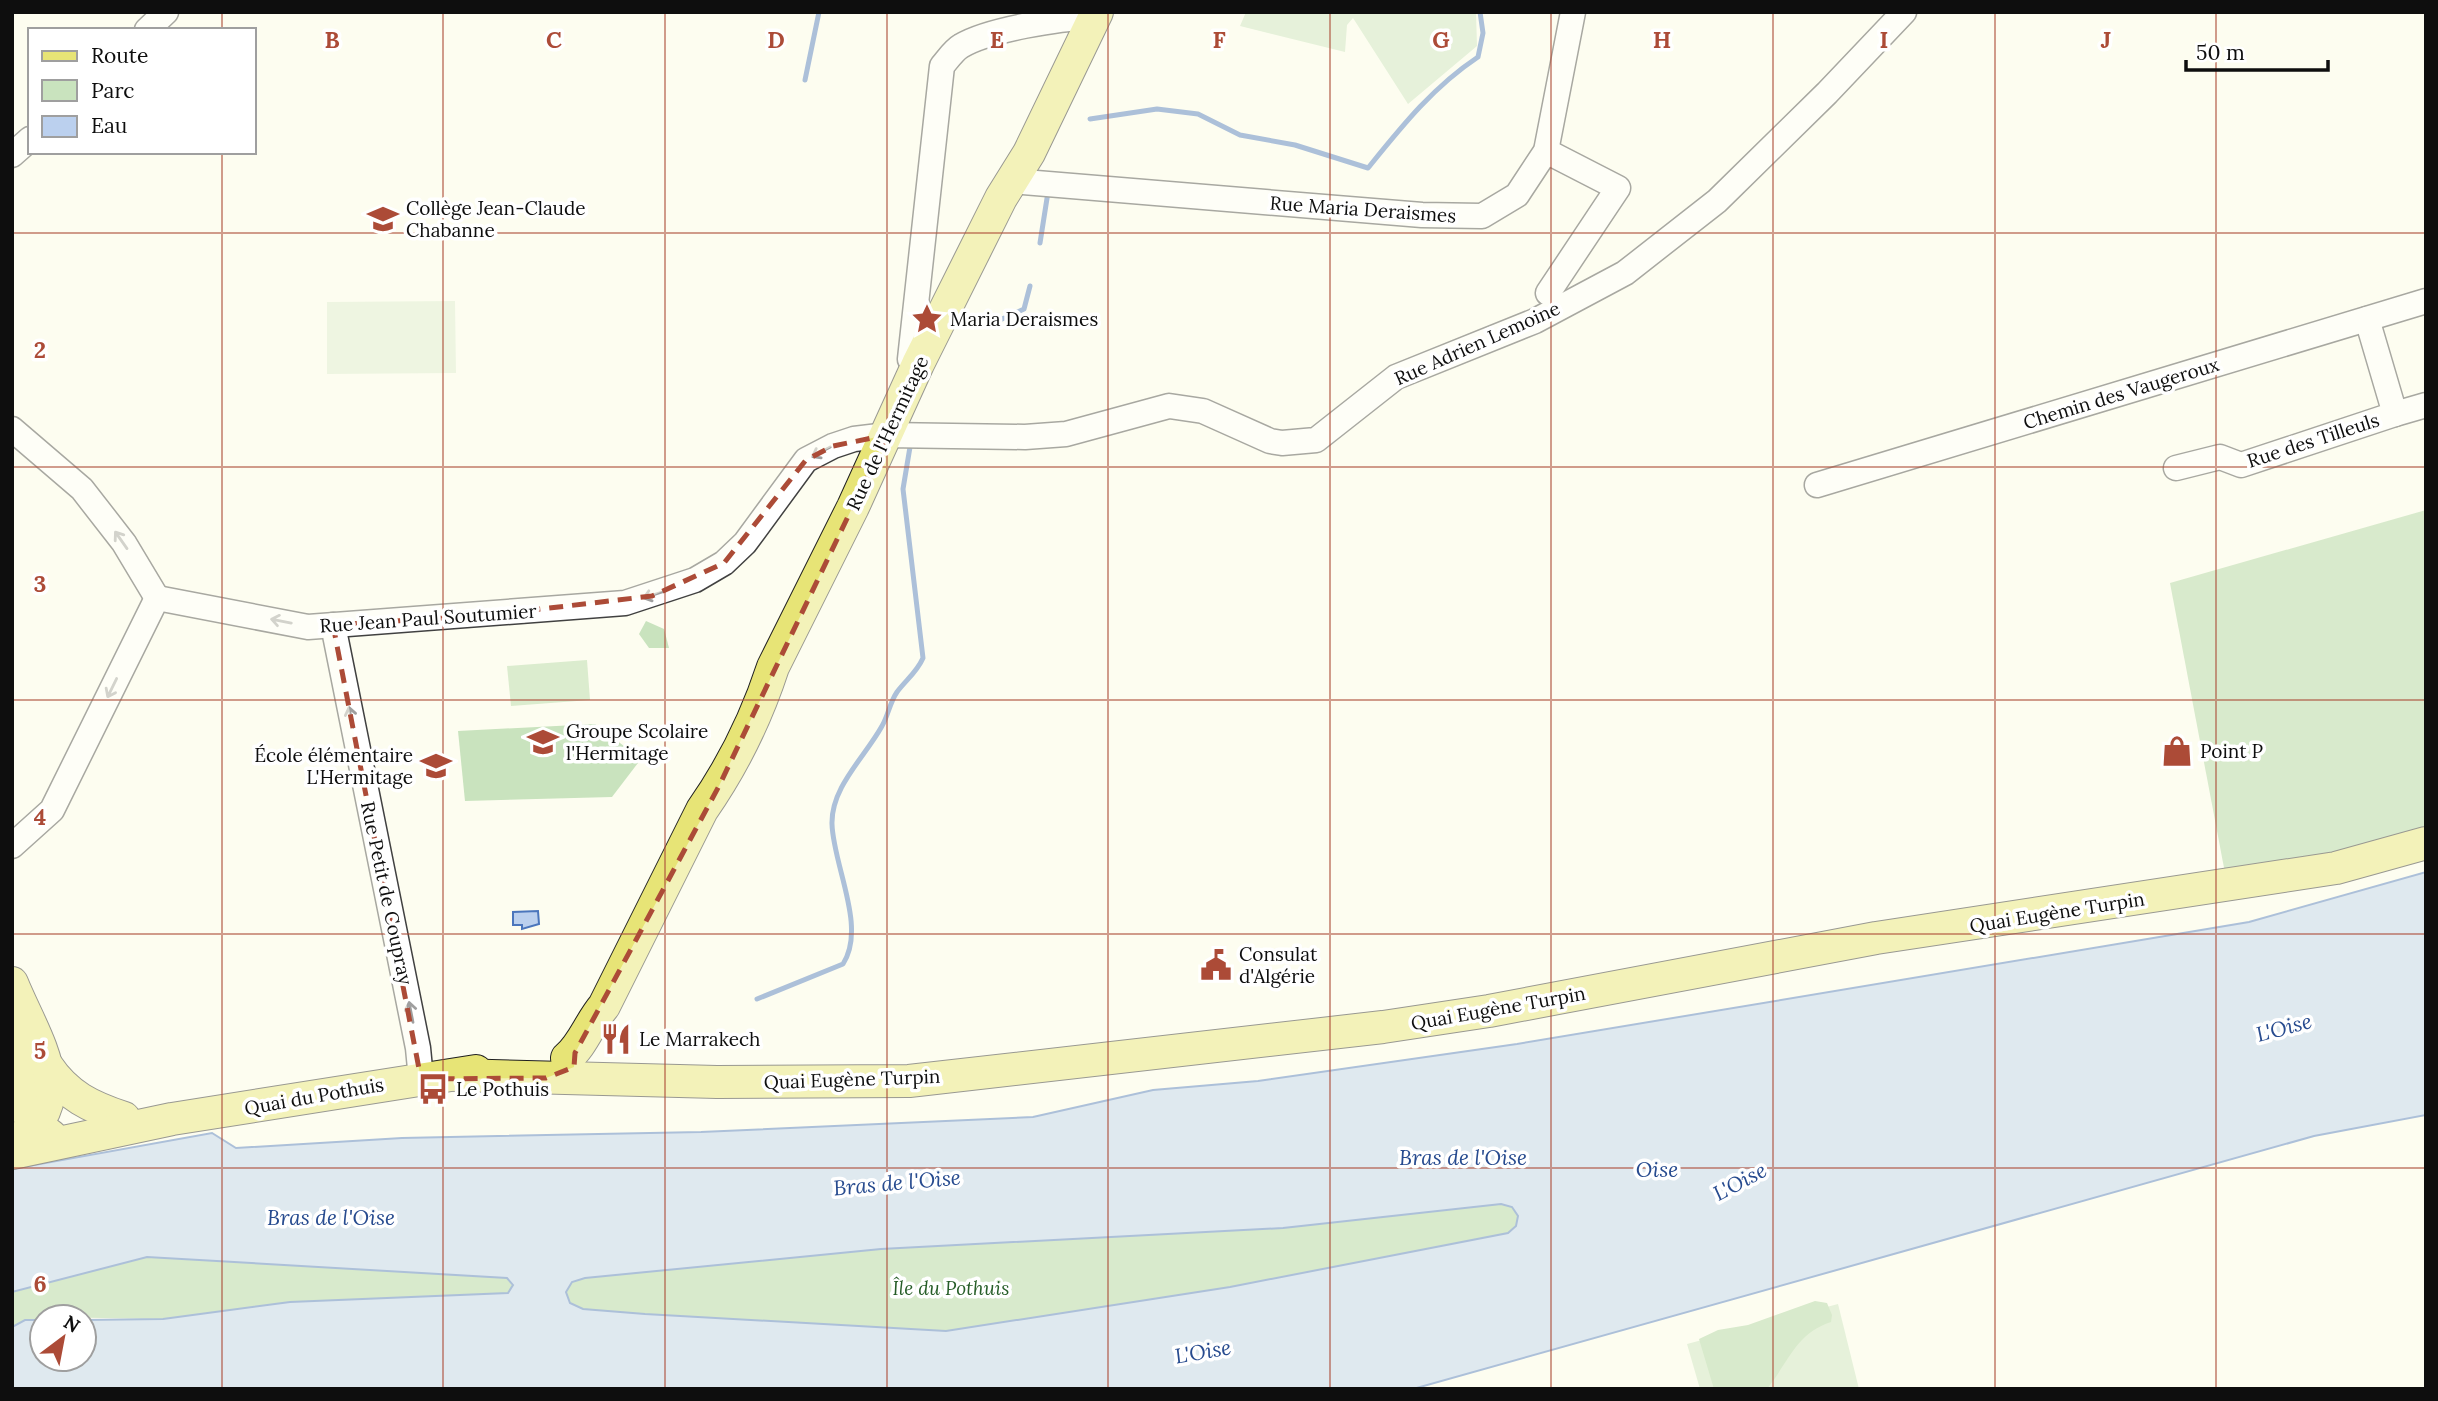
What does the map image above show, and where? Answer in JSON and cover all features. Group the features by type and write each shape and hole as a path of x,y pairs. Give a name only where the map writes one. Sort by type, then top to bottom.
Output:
{"main road":[{"name":"Rue de l'Hermitage","path":"576,1067 602,1022 604,1006 702,810 724,777 765,693 773,667 887,435 918,364 1011,181 1035,141 1096,15"},
{"name":"Quai Eugène Turpin","path":"576,1067 909,1081 1382,1027 1489,1011 1876,938 2336,868 2426,843"},
{"path":"12,984 27,1021 26,1075 21,1105 25,1126 12,1143"},
{"name":"Quai du Pothuis","path":"12,1153 172,1119 421,1079 576,1067"},
{"name":"Quai du Pothuis","path":"26,1075 59,1084 72,1095 124,1118"},
{"name":"Quai du Pothuis","path":"25,1126 62,1119 172,1119"},
{"path":"25,1126 65,1143"}],"street":[{"path":"149,28 166,12"},
{"name":"Rue Maria Deraismes","path":"1011,181 1410,214 1482,216 1517,195 1546,152 1573,12"},
{"name":"Rue Adrien Lemoine","path":"887,435 1025,437 1066,434 1169,406 1203,411 1270,441 1282,443 1316,440 1396,377 1535,321 1625,273 1717,201 1828,93 1904,12"},
{"path":"918,364 909,359 942,66 959,47 985,35 1096,15"},
{"path":"12,155 28,141"},
{"path":"1546,152 1618,187 1548,293"},
{"name":"Chemin des Vaugeroux","path":"1817,485 2426,302"},
{"name":"Rue des Tilleuls","path":"2176,468 2220,457 2241,466 2395,414 2367,318"},
{"path":"2395,414 2426,405"},
{"path":"12,846 52,810 157,598 124,542 82,489 13,430"},
{"name":"Rue Jean Paul Soutumier","path":"157,598 308,626 490,615 625,603 695,580 723,563 745,543 806,460 833,446 887,435"},
{"name":"Rue Petit de Coupray","path":"333,625 416,1035 421,1079"}],"highlighted area":[{"path":"887,435 719,786 575,1053 574,1067 546,1078 421,1079 333,625 490,615 652,596 724,563 806,460 833,446"}],"green space":[{"path":"1246,12 1476,12 1477,46 1408,104 1353,18 1347,25 1345,52 1240,26"},
{"path":"455,301 456,373 327,374 327,302"},
{"path":"2426,510 2426,830 2358,848 2225,873 2170,583"},
{"path":"646,621 664,629 669,648 649,648 639,634"},
{"path":"587,660 590,700 511,706 507,666"},
{"path":"595,724 641,759 612,797 465,801 458,731"},
{"name":"Île du Pothuis","path":"1501,1204 1512,1207 1518,1216 1516,1226 1508,1233 1230,1287 946,1331 583,1309 570,1303 566,1292 572,1282 585,1278 881,1249 1283,1228"},
{"path":"147,1257 507,1278 513,1287 508,1293 290,1302 163,1319 98,1318 98,1303 28,1303 28,1320 12,1327 12,1292"},
{"path":"1815,1301 1827,1303 1832,1315 1831,1322 1809,1333 1801,1341 1767,1389 1714,1389 1699,1339 1718,1330 1748,1325"},
{"path":"1838,1304 1859,1389 1700,1389 1687,1344"}],"water":[{"name":"Oise","path":"2426,872 2426,1115 2314,1136 1413,1389 12,1389 12,1327 25,1320 28,1320 28,1373 98,1373 98,1320 163,1319 290,1302 508,1293 513,1285 507,1278 147,1257 12,1292 12,1169 212,1133 236,1148 402,1138 701,1132 1033,1117 1153,1090 1258,1081 1517,1044 2249,922","holes":["1501,1204 1512,1207 1518,1216 1516,1226 1508,1233 1230,1287 946,1331 583,1309 570,1303 566,1292 572,1282 585,1278 881,1249 1283,1228"]},
{"path":"538,911 539,924 522,929 522,925 513,925 513,912"}],"waterway":[{"path":"805,80 819,12"},
{"path":"1090,119 1157,109 1198,114 1240,135 1295,145 1368,168 1432,94 1478,57 1483,33 1480,12"},
{"path":"1040,243 1048,192"},
{"path":"1000,320 1024,309 1030,286"},
{"path":"757,999 843,964 849,949 852,932 850,914 834,840 833,810 843,785 875,738 895,696 923,658 903,489 910,447"}],"place":[{"name":"Collège Jean-Claude Chabanne","path":"383,219"},
{"name":"Maria Deraismes","path":"927,319"},
{"name":"Groupe Scolaire l'Hermitage","path":"543,742"},
{"name":"Point P","path":"2177,751"},
{"name":"École élémentaire L'Hermitage","path":"436,766"},
{"name":"Consulat d'Algérie","path":"1216,965"},
{"name":"Le Marrakech","path":"616,1039"},
{"name":"Le Pothuis","path":"433,1089"}],"water label":[{"name":"L'Oise","path":"2284,1028"},
{"name":"Bras de l'Oise","path":"1463,1158"},
{"name":"L'Oise","path":"1740,1182"},
{"name":"Bras de l'Oise","path":"897,1183"},
{"name":"Bras de l'Oise","path":"331,1218"},
{"name":"L'Oise","path":"1203,1352"}]}
